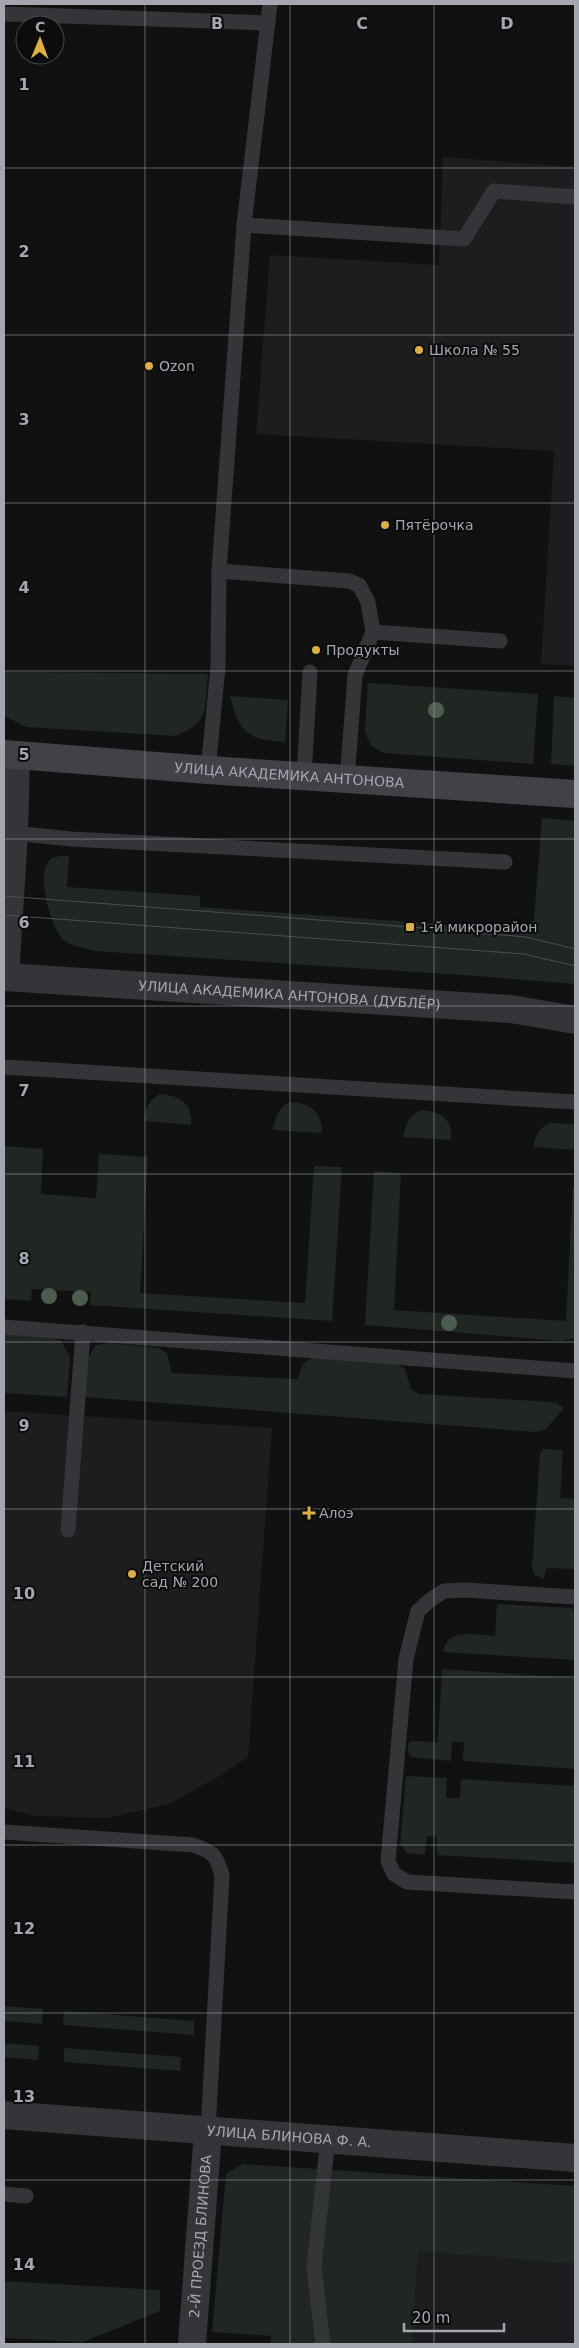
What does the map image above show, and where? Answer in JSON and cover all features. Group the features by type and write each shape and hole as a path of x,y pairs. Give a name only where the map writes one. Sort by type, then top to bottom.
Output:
{"main road":[{"name":"УЛИЦА АКАДЕМИКА АНТОНОВА","path":"10,754 304,777 575,794"}],"street":[{"path":"4,977 14,833 10,754"},
{"name":"УЛИЦА АКАДЕМИКА АНТОНОВА (ДУБЛЁР)","path":"4,977 511,1009 575,1020"},
{"name":"УЛИЦА БЛИНОВА Ф. А.","path":"4,2115 575,2158"},
{"name":"2-Й ПРОЕЗД БЛИНОВА","path":"192,2344 208,2130"}],"lane":[{"path":"208,770 218,667 219,571 244,225 270,4"},
{"path":"4,14 268,24"},
{"path":"244,225 464,239 494,191 575,197"},
{"path":"219,571 349,581 359,586 368,602 373,632 355,675 347,780"},
{"path":"373,632 500,641"},
{"path":"304,777 310,672"},
{"path":"14,833 71,839 506,862"},
{"path":"4,1067 575,1102"},
{"path":"4,1327 575,1371"},
{"path":"68,1530 83,1332"},
{"path":"575,1597 475,1591 444,1592 430,1600 418,1611 406,1659 388,1861 394,1874 407,1882 575,1892"},
{"path":"4,1832 193,1844 212,1852 219,1862 222,1875 208,2130"},
{"path":"324,2344 314,2268 328,2138"},
{"path":"4,2194 26,2196"}],"shaded area":[{"name":"Школа № 55","path":"443,157 575,167 575,666 541,664 554,451 256,434 270,255 439,265"},
{"path":"4,672 208,674 204,713 195,726 175,736 27,727 4,716"},
{"path":"368,683 538,694 533,764 384,753 371,746 365,732"},
{"path":"230,696 288,700 285,742 262,739 247,732 237,719"},
{"path":"554,696 575,698 575,766 551,764"},
{"path":"542,818 575,821 575,984 95,951 72,945 60,935 51,916 45,891 45,869 48,862 55,857 69,856 67,887 200,896 200,907 524,930 534,919"},
{"path":"160,1094 174,1097 184,1102 190,1111 191,1125 144,1121 148,1105"},
{"path":"290,1102 304,1104 314,1110 320,1119 322,1133 273,1130 276,1117"},
{"path":"420,1110 434,1112 444,1117 450,1126 451,1140 403,1137 408,1121"},
{"path":"550,1123 575,1124 575,1150 534,1147 538,1132"},
{"path":"4,1146 43,1149 41,1194 96,1198 99,1154 148,1157 140,1293 305,1303 314,1166 342,1167 332,1321 90,1305 91,1292 32,1289 31,1301 4,1299"},
{"path":"374,1171 401,1173 394,1310 566,1321 573,1186 575,1186 575,1338 562,1341 365,1325"},
{"path":"4,1334 53,1338 61,1341 70,1356 67,1397 4,1393"},
{"path":"109,1343 158,1348 167,1353 172,1373 298,1379 303,1365 308,1360 316,1357 396,1363 405,1369 411,1389 419,1394 537,1401 556,1403 564,1408 545,1430 535,1432 85,1397 88,1357 96,1345"},
{"name":"Детский сад № 200","path":"4,1411 272,1428 248,1757 216,1778 169,1804 108,1818 35,1816 4,1808"},
{"path":"543,1449 563,1450 560,1498 575,1499 575,1569 546,1568 544,1579 534,1574 532,1567 540,1454"},
{"path":"497,1604 570,1608 575,1610 575,1660 443,1652 450,1639 456,1636 471,1634 495,1636"},
{"path":"442,1669 575,1678 575,1769 463,1761 464,1742 452,1742 451,1761 411,1757 408,1752 408,1743 412,1741 438,1742"},
{"path":"406,1776 447,1778 446,1798 460,1798 461,1779 575,1786 575,1863 437,1855 437,1837 427,1836 425,1855 407,1853 400,1845"},
{"path":"4,2006 43,2009 42,2024 4,2021"},
{"path":"64,2011 194,2021 194,2035 63,2025"},
{"path":"4,2043 39,2046 38,2060 4,2057"},
{"path":"64,2048 181,2057 180,2071 64,2062"},
{"path":"243,2164 575,2186 575,2264 418,2251 412,2344 271,2344 271,2336 212,2332 226,2174"},
{"path":"418,2251 575,2264 575,2344 412,2344"},
{"path":"4,2281 160,2290 160,2311 83,2342 4,2338"}],"tram line":[{"path":"4,896 526,937 575,949"},
{"path":"4,915 524,954 575,966"}],"place":[{"name":"Школа № 55","path":"419,350"},
{"name":"Ozon","path":"149,366"},
{"name":"Пятёрочка","path":"385,525"},
{"name":"Продукты","path":"316,650"},
{"name":"1-й микрорайон","path":"410,927"},
{"name":"Алоэ","path":"309,1513"},
{"name":"Детский сад № 200","path":"132,1574"}]}
